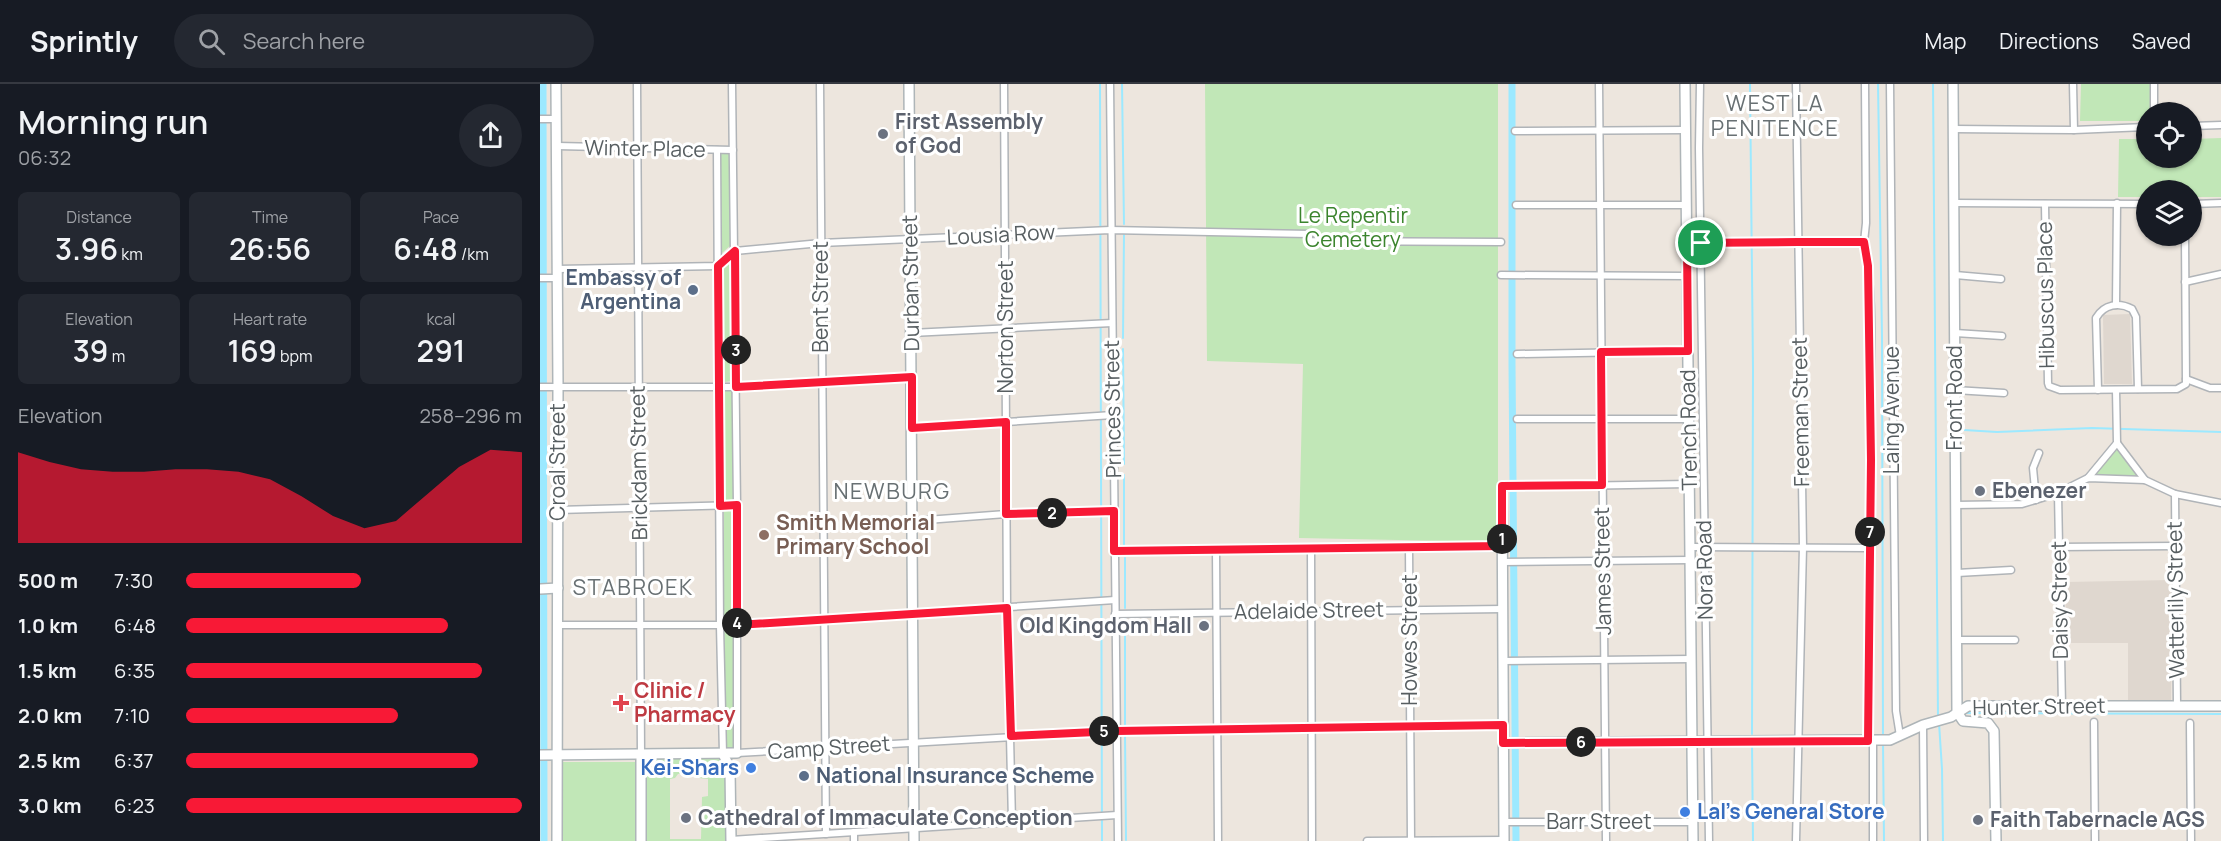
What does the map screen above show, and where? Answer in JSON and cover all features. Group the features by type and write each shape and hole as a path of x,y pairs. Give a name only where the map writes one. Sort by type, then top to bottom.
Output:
{"street":[{"name":"Croal Street","path":"556,84 548,119 557,146 554,275 558,387 558,625 554,756 557,841"},
{"name":"Brickdam Street","path":"637,84 642,627 641,841"},
{"path":"730,768 737,753 737,505 732,84"},
{"name":"Bent Street","path":"820,84 826,834"},
{"name":"Durban Street","path":"909,84 914,841"},
{"name":"Norton Street","path":"1004,84 1007,608 1012,822"},
{"name":"Princes Street","path":"1110,84 1108,230 1118,841"},
{"name":"James Street","path":"1599,84 1606,841"},
{"name":"Trench Road","path":"1685,84 1693,841"},
{"name":"Nora Road","path":"1700,84 1709,841"},
{"name":"Freeman Street","path":"1796,84 1803,547 1796,841"},
{"path":"1865,84 1866,223 1864,242 1870,301 1870,548 1878,740 1873,841"},
{"name":"Laing Avenue","path":"1890,84 1893,528 1896,711 1900,736"},
{"name":"Front Road","path":"1953,84 1957,712"},
{"path":"2073,84 2074,130"},
{"path":"2154,84 2154,102"},
{"path":"2202,125 2221,124"},
{"path":"1954,129 2074,130 2136,127"},
{"path":"1515,131 1685,130"},
{"name":"Winter Place","path":"557,146 733,150"},
{"path":"717,150 720,626 723,754 730,768 731,841 1117,815"},
{"path":"1954,203 2136,204"},
{"path":"2115,305 2117,203"},
{"path":"2202,204 2221,203"},
{"name":"Hibuscus Place","path":"2045,204 2049,386 2060,390 2177,389 2185,386 2186,379"},
{"path":"1516,205 1686,205"},
{"name":"Lousia Row","path":"735,251 821,243 1108,230 1309,234 1309,241 1501,242"},
{"path":"1687,243 1864,242"},
{"path":"2185,246 2186,379 2210,388 2221,388"},
{"path":"540,278 639,268 718,266 735,251"},
{"path":"2185,282 2221,274"},
{"path":"1501,275 1687,276"},
{"path":"1955,276 2001,279"},
{"path":"2098,390 2096,318 2106,308 2115,305 2132,309 2136,317 2138,389"},
{"path":"911,333 1109,324"},
{"path":"1955,333 2002,336"},
{"path":"1517,354 1688,351"},
{"path":"544,387 736,387 912,377"},
{"path":"1955,390 2004,393"},
{"path":"2116,390 2117,442 2145,480"},
{"path":"912,428 1110,415"},
{"path":"1517,419 1689,419"},
{"path":"1956,505 2022,504 2058,493 2088,478 2117,442"},
{"path":"2036,500 2033,468 2039,453"},
{"path":"2088,478 2145,480 2175,494 2221,502"},
{"path":"1367,841 1504,840 1507,822 1507,743 1503,725 1502,486 1689,484"},
{"name":"Daisy Street","path":"2058,493 2062,706"},
{"name":"Watterlily Street","path":"2175,494 2177,705"},
{"path":"558,510 737,505"},
{"path":"913,520 1111,511"},
{"path":"1114,551 1502,546"},
{"path":"2059,547 2175,546"},
{"name":"Howes Street","path":"1410,547 1411,841"},
{"path":"1690,547 1870,548"},
{"path":"1311,548 1312,841"},
{"path":"1216,549 1218,841"},
{"path":"1502,562 1690,560"},
{"path":"1956,573 2011,570"},
{"path":"544,589 558,588"},
{"path":"558,625 720,626 1115,600"},
{"name":"Adelaide Street","path":"1115,614 1503,609"},
{"path":"1957,640 2015,640"},
{"path":"1504,661 1692,659"},
{"name":"Hunter Street","path":"1507,743 1878,740 1900,736 1947,718 1968,706 2221,706"},
{"path":"1957,712 1963,721 1988,723 1994,731 1995,841"},
{"path":"2094,722 2095,841"},
{"path":"2190,723 2191,841"},
{"path":"1924,841 1928,724"},
{"name":"Camp Street","path":"540,755 723,754 1117,731 1503,725"},
{"name":"Barr Street","path":"1507,822 1693,822"},
{"path":"854,832 854,841"}],"shaded area":[{"path":"2130,314 2132,384 2104,384 2103,315"},
{"path":"2172,580 2171,701 2128,700 2128,643 2065,643 2066,582"}],"green space":[{"name":"Le Repentir Cemetery","path":"1205,84 1498,84 1498,542 1299,538 1303,364 1207,361"},
{"path":"2081,84 2150,84 2151,102 2136,102 2136,121 2080,121"},
{"path":"2221,138 2221,197 2202,197 2202,180 2136,180 2136,197 2118,197 2119,139 2136,139 2136,168 2202,168 2202,139"},
{"path":"730,153 731,245 722,253 720,154"},
{"path":"732,260 733,381 724,382 722,265"},
{"path":"724,390 734,390 733,503 723,503"},
{"path":"2117,447 2141,478 2094,475"},
{"path":"724,510 734,510 734,622 724,622"},
{"path":"724,630 734,630 734,749 726,749"},
{"path":"720,758 726,768 726,841 647,841 646,759","holes":["678,774 695,774 699,778 708,779 708,796 702,797 701,839 670,839 670,779 675,778"]},
{"path":"562,762 638,762 637,841 562,841"}],"waterway":[{"path":"543,84 544,841"},
{"path":"1100,84 1102,841"},
{"path":"1122,84 1124,224"},
{"path":"1512,84 1516,841"},
{"path":"1750,84 1753,369 1752,734"},
{"path":"1878,84 1882,337 1883,736"},
{"path":"1933,84 1938,717"},
{"path":"1123,338 1124,235"},
{"path":"1123,349 1124,464"},
{"path":"1964,430 1997,432 2092,428 2221,432"},
{"path":"1124,475 1124,547"},
{"path":"1208,553 1500,551"},
{"path":"1505,551 1514,551"},
{"path":"1125,558 1125,608"},
{"path":"1125,616 1125,727"},
{"path":"1967,713 2221,714"},
{"path":"1939,723 1943,841"},
{"path":"1125,734 1126,840"},
{"path":"1883,742 1884,841"},
{"path":"1752,745 1753,841"}],"place":[{"name":"First Assembly of God","path":"883,134"},
{"name":"Embassy of Argentina","path":"693,290"},
{"name":"Ebenezer","path":"1980,491"},
{"name":"Smith Memorial Primary School","path":"764,535"},
{"name":"Old Kingdom Hall","path":"1204,626"},
{"name":"Clinic / Pharmacy","path":"621,703"},
{"name":"Kei-Shars","path":"751,768"},
{"name":"National Insurance Scheme","path":"804,776"},
{"name":"Lal's General Store","path":"1685,812"},
{"name":"Cathedral of Immaculate Conception","path":"686,818"},
{"name":"Faith Tabernacle AGS","path":"1978,820"}],"district":[{"name":"WEST LA PENITENCE","path":"1775,116"},
{"name":"NEWBURG","path":"892,491"},
{"name":"STABROEK","path":"633,587"}],"route":[{"path":"1864,242 1870,301 1868,741 1693,740 1503,743 1503,725 1117,731 1011,736 1007,608 737,625 737,505 720,506 718,266 735,251 736,387 912,377 912,428 1006,422 1006,514 1114,511 1114,551 1502,546 1502,486 1602,485 1601,352 1688,351 1687,243 1701,243 1864,242"}]}
